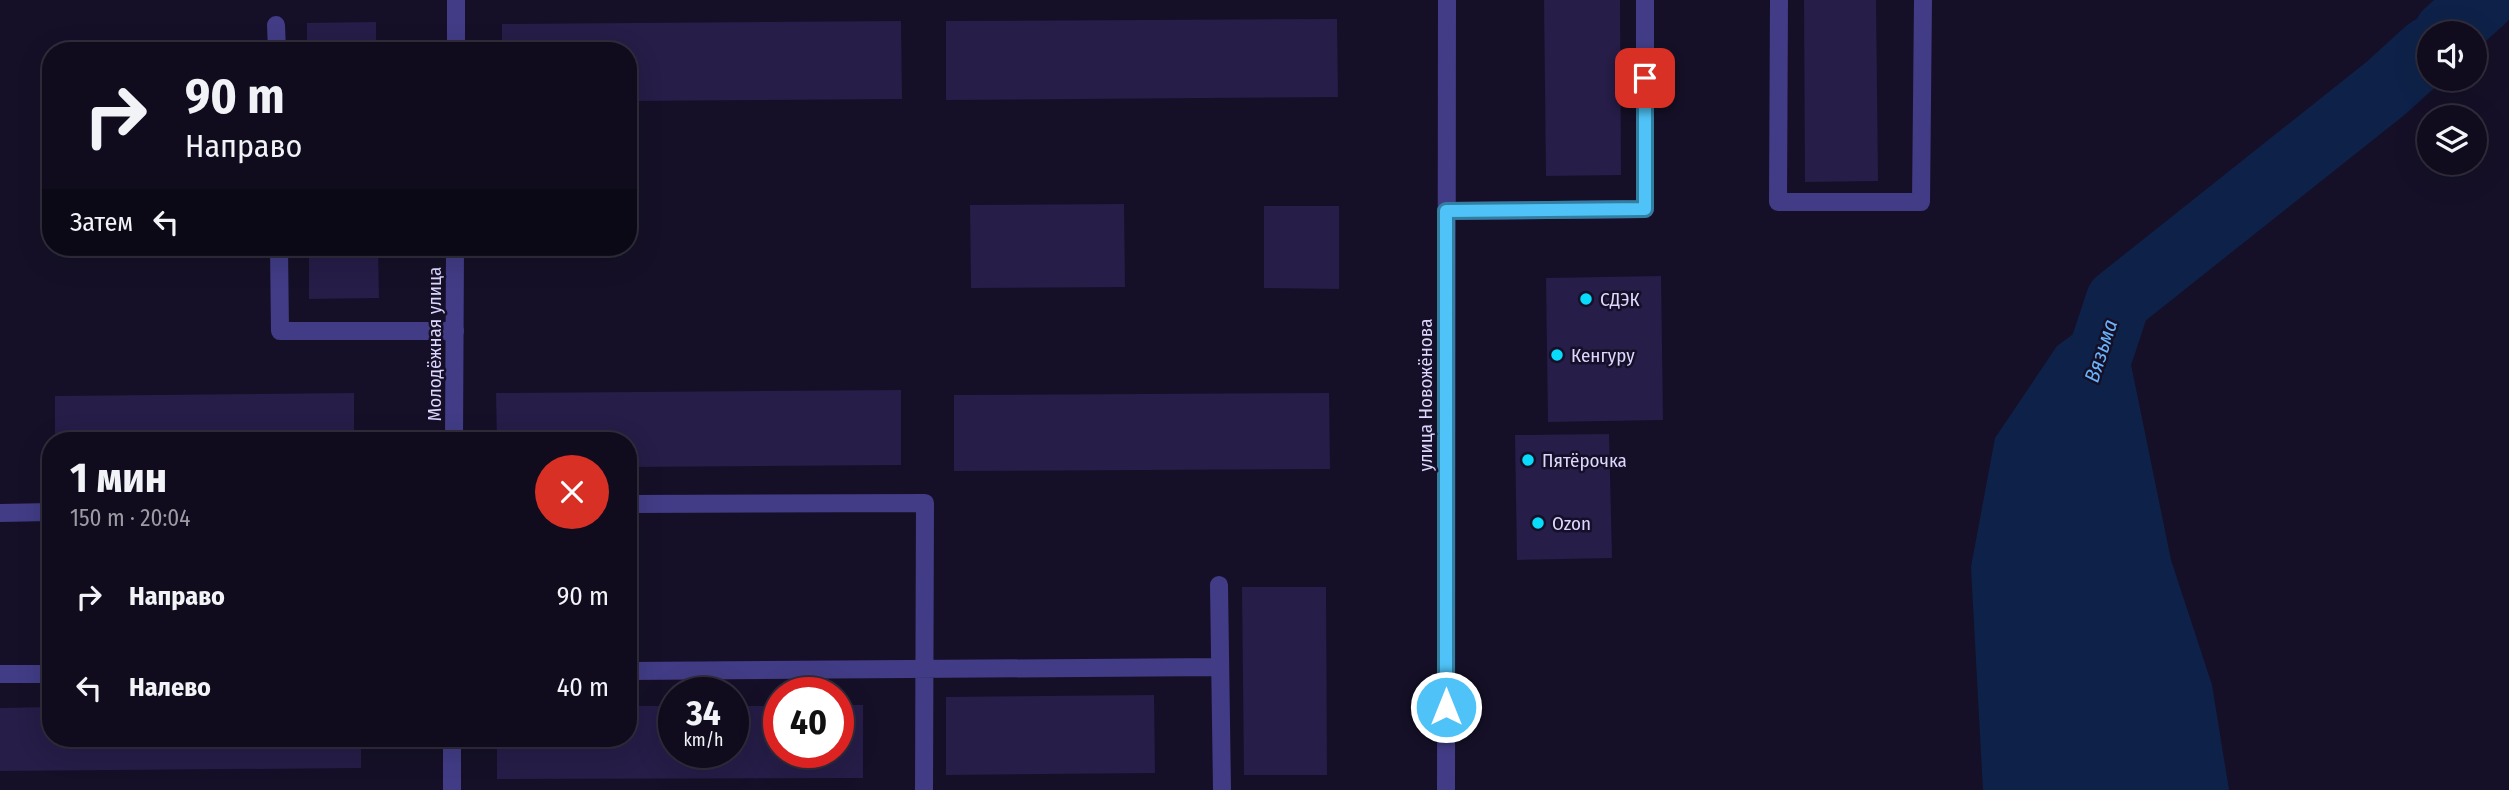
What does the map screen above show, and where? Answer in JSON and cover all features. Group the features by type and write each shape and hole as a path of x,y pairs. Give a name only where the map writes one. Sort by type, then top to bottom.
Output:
{"street":[{"path":"456,0 456,42"},
{"name":"улица Новожёнова","path":"1446,790 1447,0"},
{"path":"1446,211 1645,209 1645,0"},
{"path":"1779,0 1778,202 1922,202 1923,0"},
{"path":"276,24 277,42"},
{"path":"279,256 280,331 455,331"},
{"name":"Молодёжная улица","path":"454,432 455,256"},
{"path":"637,504 925,503 923,790"},
{"path":"0,513 42,513"},
{"path":"1219,585 1222,790"},
{"path":"637,671 1220,667"},
{"path":"0,674 42,674"},
{"path":"452,790 453,747"}],"water":[{"path":"2118,301 2171,560 2212,685 2229,790 1983,790 1971,567 1995,438 2057,346"}],"building":[{"path":"1544,0 1620,0 1621,175 1546,176"},
{"path":"1804,0 1876,0 1878,181 1805,182"},
{"path":"1337,19 1338,97 946,100 946,21"},
{"path":"901,21 902,99 637,101 637,42 502,42 502,24"},
{"path":"376,22 376,42 307,42 307,23"},
{"path":"1124,204 1125,287 971,288 970,205"},
{"path":"1264,206 1339,206 1339,289 1264,288"},
{"path":"309,256 378,256 379,298 309,299"},
{"path":"1661,276 1663,420 1548,422 1546,278"},
{"path":"901,390 901,465 637,467 637,432 497,432 496,393"},
{"path":"354,393 354,432 55,432 55,396"},
{"path":"1329,393 1330,469 954,471 954,395"},
{"path":"1609,434 1612,558 1517,560 1515,435"},
{"path":"1242,587 1326,587 1327,775 1244,775"},
{"path":"1154,695 1155,773 946,775 946,697"},
{"path":"854,705 863,705 863,778 497,779 497,747 637,747 637,706 658,706 658,768 749,768 749,706 763,706 763,768 854,768"},
{"path":"42,707 42,747 361,747 361,768 0,771 0,708"}],"waterway":[{"name":"Вязьма","path":"2459,21 2483,0"},
{"name":"Вязьма","path":"2090,386 2118,301 2386,88 2417,60"}],"place":[{"name":"СДЭК","path":"1586,299"},
{"name":"Кенгуру","path":"1557,355"},
{"name":"Пятёрочка","path":"1528,460"},
{"name":"Ozon","path":"1538,523"}],"route":[{"path":"1446,707 1446,211 1645,209 1645,78"}]}
